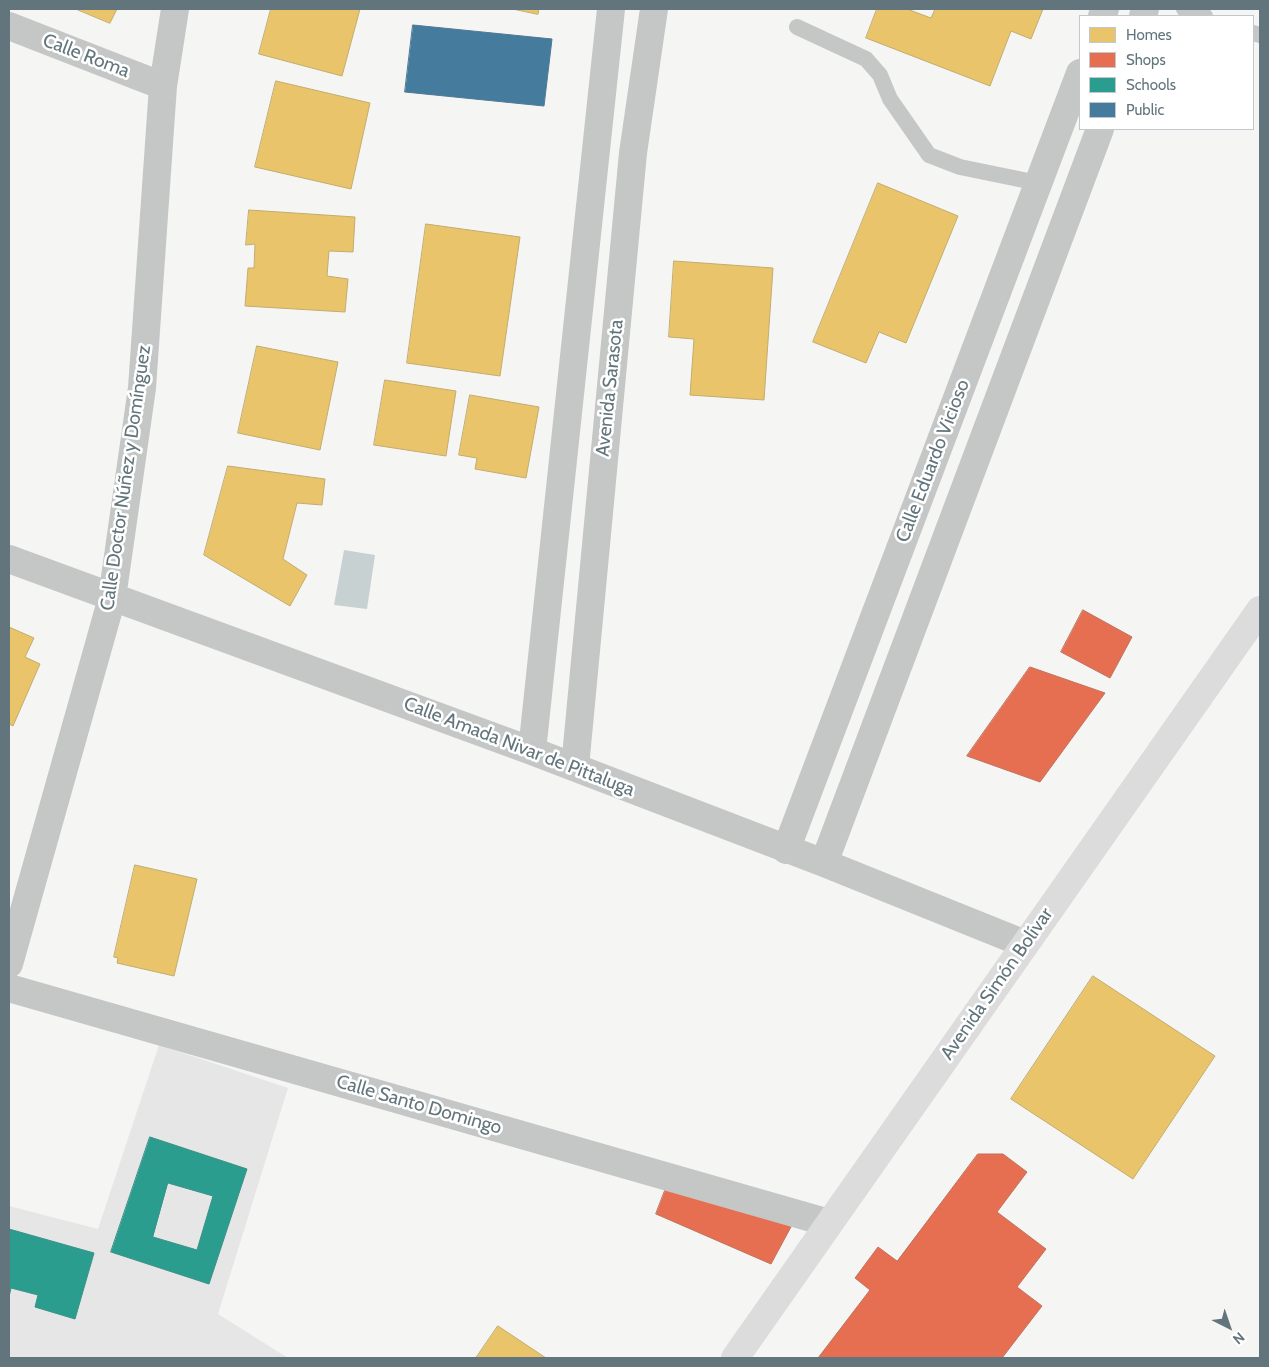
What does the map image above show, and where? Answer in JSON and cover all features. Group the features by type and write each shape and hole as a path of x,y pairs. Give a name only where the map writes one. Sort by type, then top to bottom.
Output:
{"main road":[{"name":"Avenida Simón Bolívar","path":"734,1358 1260,610"}],"street":[{"name":"Calle Doctor Núñez y Domínguez","path":"9,964 112,598 142,388 163,86 175,9"},
{"path":"532,751 611,9"},
{"name":"Avenida Sarasota","path":"574,768 633,153 654,9"},
{"name":"Calle Roma","path":"9,26 163,86"},
{"name":"Calle Eduardo Vicioso","path":"786,850 1079,76"},
{"name":"Calle Eduardo Vicioso","path":"824,863 1100,130"},
{"path":"595,150 633,153"},
{"path":"1019,233 1056,245"},
{"path":"559,496 599,498"},
{"name":"Calle Amada Nivar de Pittaluga","path":"9,560 532,751 824,863 1025,944"},
{"name":"Calle Santo Domingo","path":"9,988 829,1223"}],"lane":[{"path":"1184,9 1203,15"},
{"path":"797,27 866,59 880,75 890,99 929,155 960,167 1038,183"}],"shaded area":[{"path":"344,550 375,555 367,609 334,605"},
{"path":"159,1045 288,1088 218,1314 288,1358 9,1358 9,1206 98,1229"}],"building: Homes":[{"path":"76,9 117,9 110,23"},
{"path":"271,9 360,9 342,76 259,54"},
{"path":"513,9 539,9 538,14"},
{"path":"877,9 907,9 931,18 935,9 1043,9 1031,39 1011,31 990,86 866,38"},
{"path":"276,81 370,103 351,189 255,167"},
{"path":"878,183 958,216 906,343 879,332 866,363 813,342"},
{"path":"249,210 355,217 353,252 329,251 327,276 348,279 345,312 245,306 248,268 254,268 255,244 246,245"},
{"path":"426,224 520,237 500,376 407,363"},
{"path":"674,261 773,268 764,400 690,395 694,339 669,337"},
{"path":"257,346 338,362 320,450 238,433"},
{"path":"385,380 456,391 446,456 374,445"},
{"path":"470,395 539,407 526,478 475,469 477,458 459,455"},
{"path":"228,466 325,479 322,505 297,503 283,559 307,575 290,606 204,555"},
{"path":"9,627 34,638 25,657 40,664 13,726 9,724"},
{"path":"135,865 197,879 174,976 117,963 118,958 114,957"},
{"path":"1093,976 1215,1056 1133,1179 1011,1099"},
{"path":"498,1326 546,1358 476,1358"}],"building: Shops":[{"path":"1083,610 1132,637 1110,678 1061,652"},
{"path":"1030,667 1105,693 1040,782 967,756"},
{"path":"978,1154 1003,1154 1027,1172 997,1212 1046,1249 1017,1287 1042,1306 1002,1358 818,1358 870,1290 855,1278 878,1247 897,1261"},
{"path":"666,1188 792,1225 771,1264 656,1214"}],"building: Schools":[{"path":"150,1137 247,1169 209,1284 111,1252","holes":["168,1183 213,1196 197,1250 153,1237"]},
{"path":"9,1229 94,1253 75,1319 35,1307 38,1295 11,1288 9,1297"}],"building: Public":[{"path":"413,25 552,39 544,106 405,92"}]}
